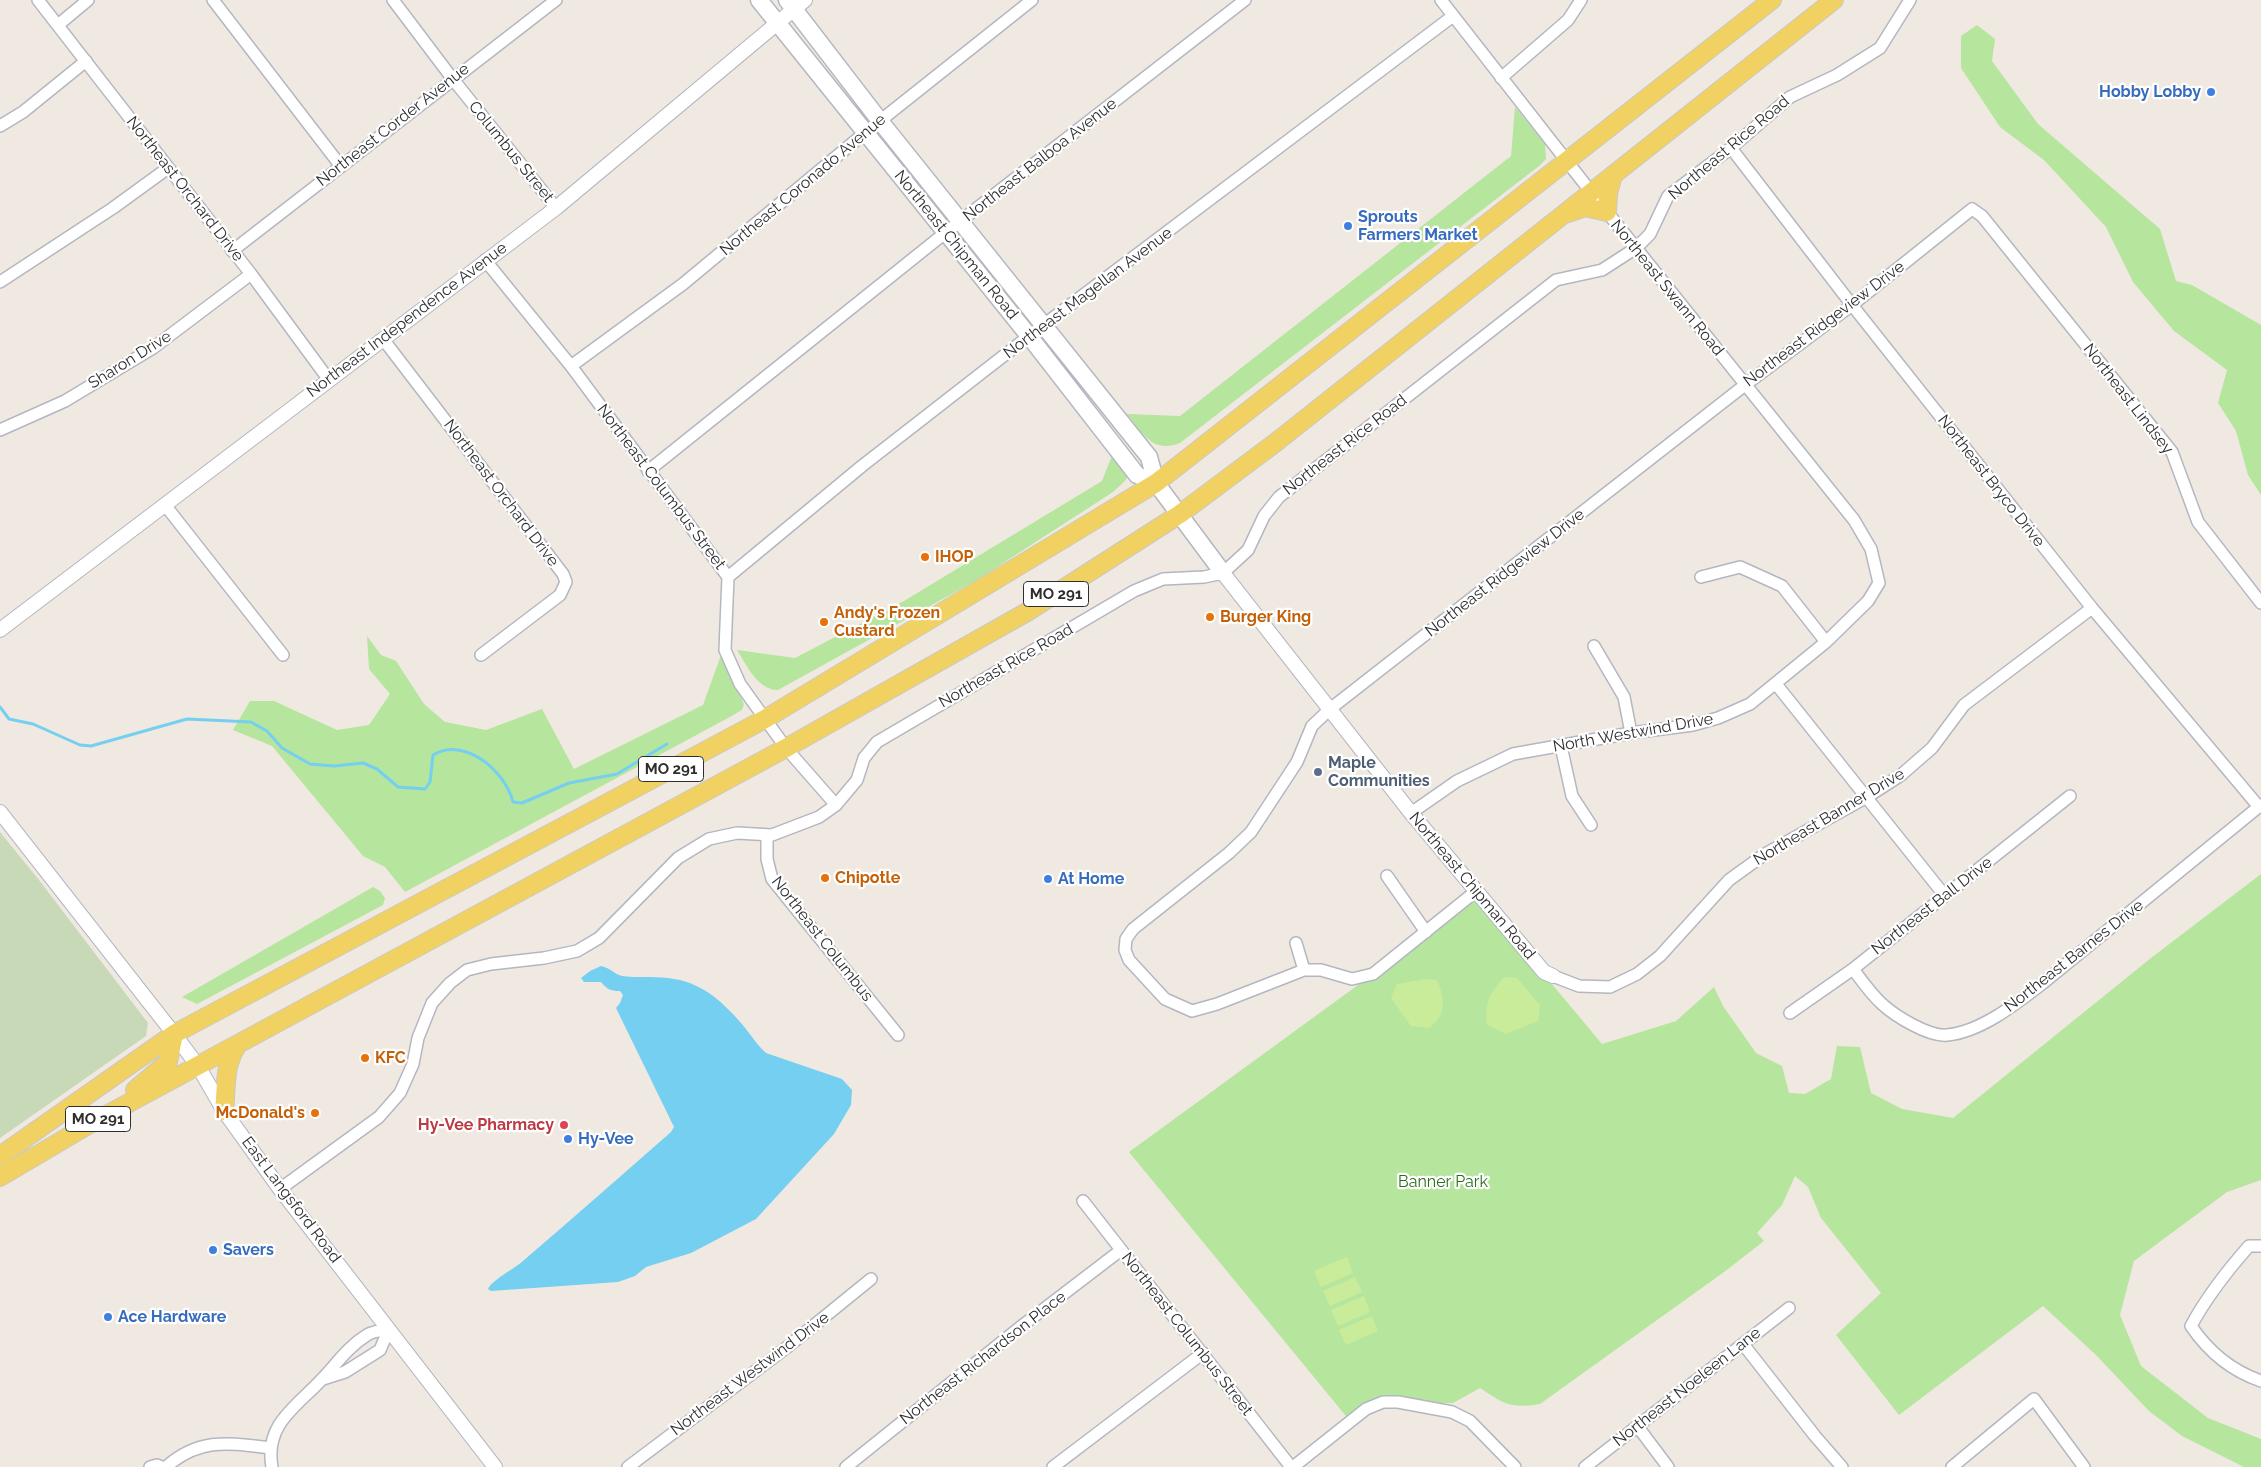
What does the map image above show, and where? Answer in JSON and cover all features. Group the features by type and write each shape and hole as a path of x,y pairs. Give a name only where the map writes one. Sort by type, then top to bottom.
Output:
{"main road":[{"name":"Northeast Chipman Road","path":"759,0 1029,336 1137,475 1156,483"},
{"name":"MO 291","path":"0,1156 174,1034 765,719 1156,483 1772,0"},
{"name":"MO 291","path":"0,1177 88,1125 786,748 1028,612 1180,514 1283,437 1834,0"},
{"name":"Northeast Chipman Road","path":"796,3 880,120 1149,457 1156,483 1223,573"},
{"path":"1563,214 1585,207 1607,212 1612,175"},
{"path":"1082,403 1096,390"},
{"path":"88,1125 152,1077 168,1062 174,1034"},
{"path":"224,1112 226,1068 238,1044"}],"street":[{"name":"Northeast Orchard Drive","path":"38,0 251,274 329,380"},
{"path":"58,25 88,0"},
{"path":"213,0 340,166"},
{"name":"Columbus Street","path":"393,0 452,78 556,208"},
{"name":"Northeast Corder Avenue","path":"232,251 452,78 556,0"},
{"name":"Northeast Coronado Avenue","path":"571,366 683,284 880,120 1032,0"},
{"name":"Northeast Balboa Avenue","path":"648,471 945,233 1246,0"},
{"name":"Northeast Swann Road","path":"1441,0 1567,162 1854,520 1871,549 1879,583"},
{"path":"1501,78 1568,20 1581,0"},
{"name":"Northeast Rice Road","path":"280,1189 378,1117 400,1093 414,1064 418,1038 432,1003 450,983 467,970 491,964 544,958 577,951 599,938 678,858 709,839 737,833 768,835 779,833 819,817 836,805 857,780 864,758 877,742 1134,591 1163,579 1204,577 1223,573 1248,550 1264,516 1279,497 1556,280 1602,270 1636,248 1650,234 1668,196 1732,148 1790,97 1837,76 1880,48 1910,0"},
{"name":"Northeast Independence Avenue","path":"0,630 485,260 556,208 796,3"},
{"name":"Northeast Magellan Avenue","path":"728,577 862,466 1029,336 1453,16"},
{"path":"0,126 23,112 86,61"},
{"name":"Northeast Bryco Drive","path":"1732,148 1852,305 2092,608 2260,806"},
{"path":"0,282 113,208 168,168"},
{"name":"Northeast Ridgeview Drive","path":"1304,970 1217,1004 1192,1010 1165,999 1153,988 1129,960 1125,950 1126,939 1133,929 1229,853 1251,832 1297,762 1312,726 1330,710 1745,385 1852,305 1972,209"},
{"name":"Northeast Lindsey","path":"1972,209 1982,216 2172,452 2198,522 2261,603"},
{"name":"Northeast Columbus Street","path":"485,260 571,366 728,577 725,650 740,684 786,748 836,805"},
{"name":"Sharon Drive","path":"0,430 65,401 154,348 251,274"},
{"name":"Northeast Orchard Drive","path":"383,339 564,574 566,582 560,595 481,655"},
{"path":"165,505 283,655"},
{"path":"1701,577 1740,567 1782,586 1826,642"},
{"name":"Northeast Chipman Road","path":"1223,573 1475,892 1544,972 1553,976"},
{"name":"North Westwind Drive","path":"1411,813 1457,781 1513,754 1631,733 1693,725 1718,718 1750,704 1826,642 1868,601 1879,583"},
{"name":"Northeast Banner Drive","path":"1553,976 1579,986 1610,987 1636,974 1660,956 1730,880 1765,854 1867,797 1901,775 1932,748 1964,705 2092,608"},
{"path":"1594,646 1624,697 1631,733"},
{"path":"1776,684 1945,896"},
{"path":"1561,746 1572,796 1591,825"},
{"name":"Northeast Ball Drive","path":"1790,1013 1853,969 2070,796"},
{"name":"Northeast Barnes Drive","path":"1853,969 1882,1004 1925,1031 1948,1035 1979,1026 2012,1007 2043,983 2260,806"},
{"name":"East Langsford Road","path":"0,812 174,1034 198,1066 224,1112 280,1189 495,1467"},
{"name":"Northeast Columbus","path":"768,835 767,859 772,880 898,1035"},
{"path":"1387,876 1426,932"},
{"path":"1296,944 1304,970 1321,970 1352,979 1374,974 1475,892"},
{"name":"Northeast Columbus Street","path":"1083,1201 1292,1467"},
{"path":"2261,1246 2249,1246 2234,1262 2205,1300 2191,1326 2203,1343 2221,1359 2248,1376 2261,1380"},
{"name":"Northeast Richardson Place","path":"846,1467 1023,1324 1121,1250"},
{"name":"Northeast Westwind Drive","path":"628,1467 786,1348 871,1279"},
{"name":"Northeast Noeleen Lane","path":"1585,1467 1789,1308"},
{"path":"323,1378 345,1372 380,1350 389,1329"},
{"path":"272,1467 270,1448 276,1430 288,1412 323,1378 336,1362 368,1334 389,1329"},
{"path":"1743,1344 1815,1436 1842,1467"},
{"path":"1053,1467 1203,1353"},
{"path":"1952,1467 2034,1399 2084,1467"},
{"path":"1292,1467 1366,1409 1383,1402 1398,1402 1452,1412 1470,1421 1515,1467"},
{"path":"1638,1427 1668,1467"},
{"path":"166,1467 188,1451 201,1446 232,1443 270,1448"},
{"path":"150,1467 157,1465 162,1467"}],"green space":[{"path":"1977,25 1995,39 1992,61 2038,124 2160,229 2176,281 2192,285 2261,325 2261,495 2248,475 2236,431 2218,403 2227,370 2174,331 2133,282 2106,227 2044,160 2000,127 1961,68 1961,36"},
{"path":"1515,107 1545,144 1546,159 1539,166 1180,443 1162,446 1155,444 1143,434 1127,414 1180,416 1511,156"},
{"path":"1115,448 1129,475 1113,492 977,580 778,690 771,689 759,682 737,650 795,658 904,601 1102,481"},
{"path":"367,636 381,655 396,661 424,704 445,722 486,730 542,709 574,769 703,705 721,655 744,704 742,710 728,718 405,892 385,867 363,856 272,746 233,730 250,701 274,701 337,730 369,725 390,694 369,669"},
{"path":"0,832 148,1023 146,1036 0,1138"},
{"name":"Banner Park","path":"2261,874 2261,1180 2227,1192 2134,1261 2120,1315 2141,1366 2208,1418 2261,1439 2261,1467 2244,1467 2182,1436 2149,1411 2096,1355 2043,1306 1899,1415 1836,1335 1881,1293 1821,1218 1808,1187 1795,1176 1782,1205 1757,1233 1764,1241 1724,1272 1540,1404 1522,1406 1508,1404 1480,1388 1453,1403 1414,1404 1398,1402 1350,1421 1129,1152 1373,974 1475,892 1602,1044 1676,1021 1714,987 1723,1006 1756,1053 1782,1066 1789,1093 1805,1094 1831,1079 1837,1046 1860,1047 1871,1093 1902,1109 1953,1118 2151,958"},
{"path":"373,887 380,891 385,898 383,905 197,1004 182,997"},
{"path":"1504,977 1517,978 1540,1005 1538,1021 1506,1034 1487,1025 1486,1017 1487,1004 1491,994"},
{"path":"1426,979 1437,980 1442,993 1442,1012 1435,1023 1429,1028 1411,1026 1391,998 1397,984"},
{"path":"1347,1257 1353,1273 1321,1287 1314,1271"},
{"path":"1355,1277 1362,1292 1330,1306 1323,1291"},
{"path":"1364,1296 1370,1312 1338,1326 1331,1310"},
{"path":"1372,1316 1378,1331 1346,1345 1339,1330"}],"water":[{"path":"601,966 622,976 680,980 709,993 725,1006 766,1053 842,1079 852,1090 851,1105 834,1134 756,1219 691,1253 646,1267 635,1276 618,1282 491,1291 488,1289 494,1282 523,1261 671,1132 674,1127 616,1008 623,995 620,991 609,989 601,982 584,982 581,978"}],"waterway":[{"path":"0,707 9,719 33,724 80,745 91,746 187,719 251,722 267,731 282,748 310,764 334,766 363,763 377,769 398,787 425,789 430,782 433,755 445,750 458,750 470,753 493,768 509,790 513,802 522,803 569,783 617,774 667,744"}],"place":[{"name":"Hobby Lobby","path":"2211,92"},
{"name":"Sprouts Farmers Market","path":"1348,226"},
{"name":"IHOP","path":"925,557"},
{"name":"Burger King","path":"1210,617"},
{"name":"Andy's Frozen Custard","path":"824,622"},
{"name":"Maple Communities","path":"1318,772"},
{"name":"Chipotle","path":"825,878"},
{"name":"At Home","path":"1048,879"},
{"name":"KFC","path":"365,1058"},
{"name":"McDonald's","path":"315,1113"},
{"name":"Hy-Vee Pharmacy","path":"564,1125"},
{"name":"Hy-Vee","path":"568,1139"},
{"name":"Savers","path":"213,1250"},
{"name":"Ace Hardware","path":"108,1317"}]}
